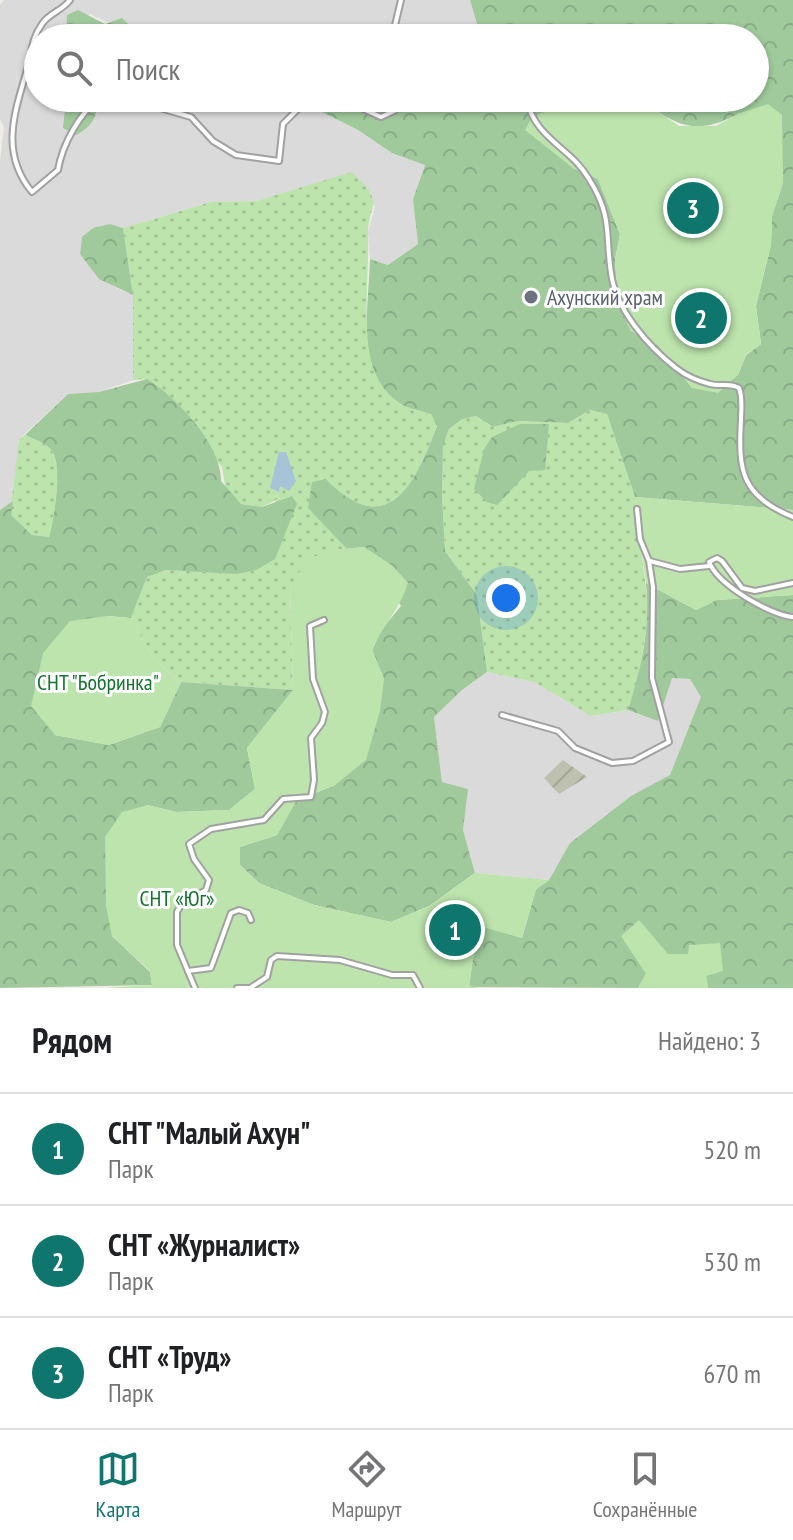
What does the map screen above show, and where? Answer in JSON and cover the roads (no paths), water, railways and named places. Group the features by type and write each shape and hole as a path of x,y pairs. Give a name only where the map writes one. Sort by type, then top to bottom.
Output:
{"street":[{"path":"42,24 70,0"},
{"path":"395,24 401,0"},
{"path":"24,80 9,130 11,158 32,192 58,170 61,151 87,112"},
{"path":"174,112 191,117 213,141 236,155 279,161 283,124 295,112"},
{"path":"370,112 381,117 392,112"},
{"path":"532,112 539,130 583,169 599,197 609,230 612,282 622,306 676,368 711,385 730,384 739,388 741,471 755,491 779,511 793,517"},
{"path":"502,715 558,731 575,748 612,763 633,761 666,747 670,736 652,678 653,587 649,561 640,539 637,509"},
{"path":"709,566 712,559 717,558 742,588 749,590 793,583"},
{"path":"649,561 680,569 709,566 742,596 754,599 783,616 793,617"},
{"path":"195,988 182,965 177,945 177,912 206,890 209,880 194,859 189,844 200,833 211,829 264,820 283,799 311,797 314,780 311,738 322,723 325,712 313,679 310,626 324,620"},
{"path":"188,971 211,968 231,913 239,910 248,913 251,920"},
{"path":"237,988 249,988 267,977 271,960 277,956 340,960 392,975 413,975 420,988"}],"water":[{"path":"279,452 286,452 296,481 289,491 280,486 279,492 270,488"}],"place":[{"name":"СНТ «Труд»","path":"693,208"},
{"name":"Ахунский храм","path":"531,297"},
{"name":"СНТ «Журналист»","path":"701,318"},
{"name":"СНТ \"Малый Ахун\"","path":"455,930"}],"park label":[{"name":"СНТ \"Бобринка\"","path":"98,682"},
{"name":"СНТ «Юг»","path":"177,898"}]}
